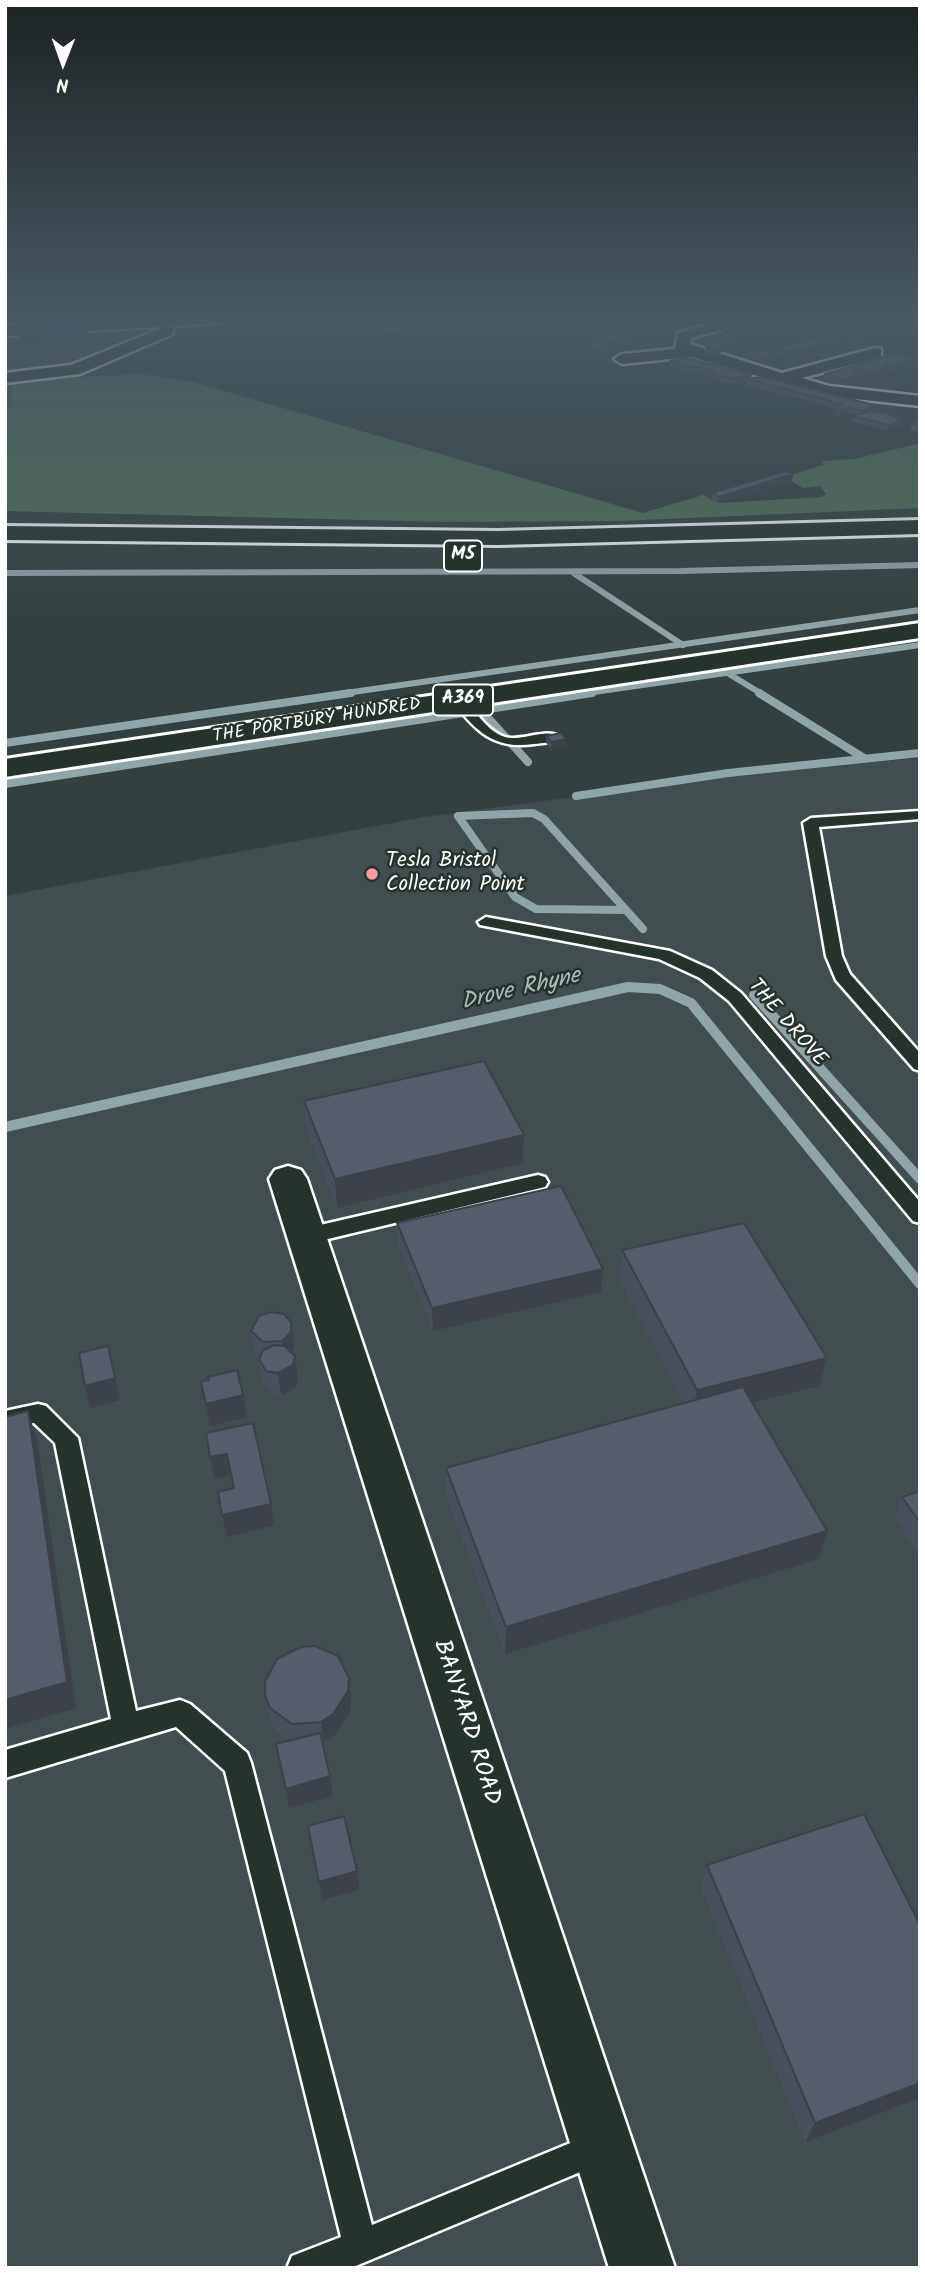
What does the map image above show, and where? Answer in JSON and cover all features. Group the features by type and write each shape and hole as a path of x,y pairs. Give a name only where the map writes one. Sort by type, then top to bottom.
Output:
{"main road":[{"name":"M5","path":"5,526 215,535"},
{"name":"M5","path":"5,533 602,537 920,527"},
{"name":"M5","path":"5,553 496,556 920,546"},
{"name":"THE PORTBURY HUNDRED","path":"5,768 920,631"}],"street":[{"name":"BANYARD ROAD","path":"288,1179 642,2268"}],"lane":[{"path":"459,700 472,718 500,742 553,737"},
{"path":"920,815 811,823 834,956 842,976 920,1065"},
{"name":"THE DROVE","path":"486,922 664,955 706,974 735,997 920,1216"},
{"path":"307,1236 538,1182"},
{"path":"5,1420 38,1413 66,1438 126,1727"},
{"path":"5,1763 180,1713 237,1763 361,2247"},
{"path":"304,2268 361,2247 603,2145"}],"shaded area":[{"path":"920,758 920,2268 5,2268 5,896 424,817 775,770"}],"green space":[{"path":"5,424 338,424 643,513 703,495 718,503 822,497 826,494 820,486 803,488 785,477 823,465 822,461 854,459 920,444 920,508 620,521 443,522 5,511"}],"building":[{"path":"786,471 793,474 719,497 712,493"},
{"path":"561,733 566,739 551,742 546,736"},
{"path":"484,1061 524,1135 335,1179 304,1101"},
{"path":"561,1186 603,1269 432,1308 397,1223"},
{"path":"744,1223 827,1358 697,1390 622,1250"},
{"path":"271,1312 284,1314 291,1322 291,1332 282,1341 263,1342 251,1331 259,1316"},
{"path":"274,1345 285,1346 295,1356 293,1365 278,1373 266,1371 259,1359 263,1350"},
{"path":"108,1346 115,1378 85,1386 79,1353"},
{"path":"237,1370 243,1395 206,1404 201,1382 209,1380 208,1377"},
{"path":"743,1387 827,1531 506,1627 446,1468"},
{"path":"28,1411 67,1682 5,1700 5,1417"},
{"path":"253,1423 271,1504 222,1515 218,1492 234,1488 227,1454 210,1457 206,1433"},
{"path":"920,1491 920,1523 902,1497"},
{"path":"315,1646 338,1656 349,1678 348,1691 333,1714 321,1722 292,1724 270,1708 265,1696 265,1682 277,1659 301,1647"},
{"path":"320,1733 330,1776 286,1789 276,1744"},
{"path":"864,1814 920,1925 920,2083 815,2123 707,1865"},
{"path":"344,1816 357,1871 319,1882 308,1826"}],"waterway":[{"path":"5,573 681,571 920,565"},
{"path":"572,572 682,644"},
{"path":"682,644 920,610"},
{"path":"339,694 682,644"},
{"path":"580,694 920,645"},
{"path":"729,674 762,694"},
{"path":"5,743 351,693"},
{"path":"481,710 592,693"},
{"path":"759,693 864,758"},
{"path":"5,784 481,710"},
{"path":"481,710 528,762"},
{"path":"576,796 728,773 920,753"},
{"path":"533,813 544,819 626,910 536,909 515,897 458,816 533,813"},
{"path":"626,910 643,929"},
{"name":"Drove Rhyne","path":"5,1127 628,987 660,989 691,1003 920,1284"},
{"path":"754,995 920,1179"}],"place":[{"name":"Tesla Bristol Collection Point","path":"372,874"}]}
